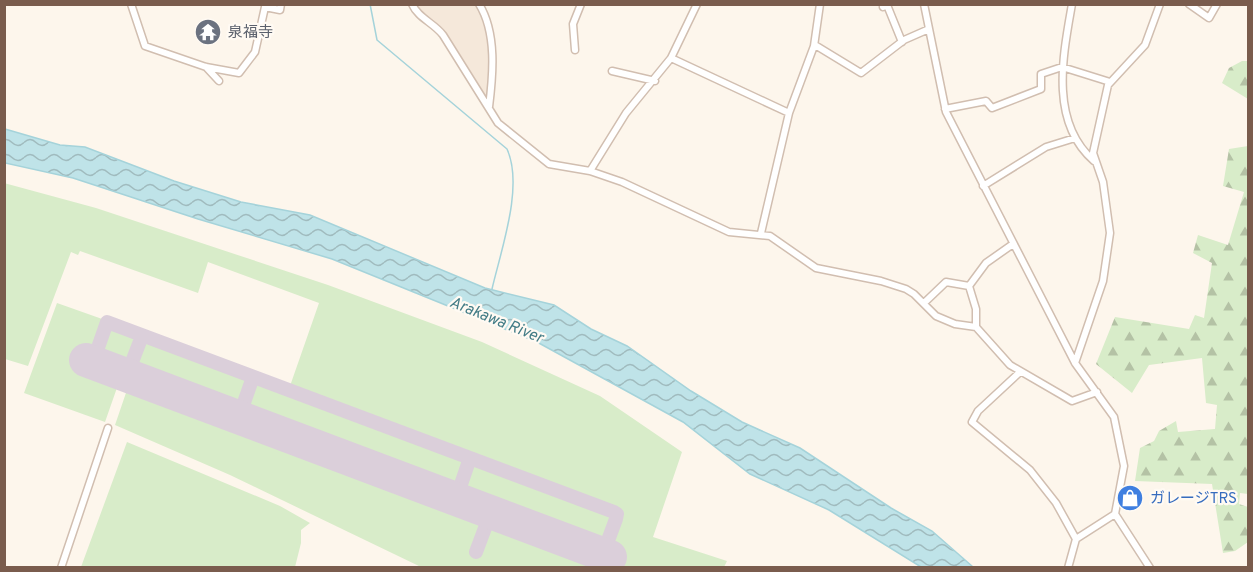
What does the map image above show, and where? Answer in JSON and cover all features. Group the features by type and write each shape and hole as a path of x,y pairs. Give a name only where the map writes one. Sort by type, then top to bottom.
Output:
{"street":[{"path":"131,4 145,46 206,67 238,73 255,52 265,7 280,10 281,4"},
{"path":"412,4 415,11 437,27 498,123 549,164 590,171 622,182 729,232 760,233 781,243 816,268 881,281 914,294 936,316 955,324 976,327"},
{"path":"479,4 490,27 489,108"},
{"path":"575,50 573,24 580,4"},
{"path":"590,171 626,113 655,81 671,58 697,4"},
{"path":"760,233 789,113 814,45 820,4"},
{"path":"924,4 945,109 1075,363 1114,417 1124,466 1115,514 1150,567"},
{"path":"1072,4 1062,68 1064,101 1076,138 1094,161 1103,182 1110,233 1100,291 1075,363"},
{"path":"1094,161 1095,142 1110,82 1145,45 1161,4"},
{"path":"1189,4 1209,18 1217,4"},
{"path":"883,7 887,5 902,42"},
{"path":"814,45 861,73 902,42 929,29"},
{"path":"671,58 789,113"},
{"path":"206,67 219,81"},
{"path":"945,109 986,101 992,108 1041,89 1041,74 1062,68 1110,82"},
{"path":"612,71 655,81"},
{"path":"983,186 1046,147 1076,138"},
{"path":"1013,244 986,263 969,286 976,327 1020,372 1072,401 1097,392"},
{"path":"924,303 946,282 969,286"},
{"path":"1020,372 978,411 972,422 1030,470 1056,503 1076,539"},
{"path":"61,567 108,428"},
{"path":"1068,567 1076,539 1115,514"}],"shaded area":[{"path":"412,5 479,5 490,27 489,108 443,35"}],"green space":[{"path":"1242,61 1248,61 1248,99 1222,83 1229,68"},
{"path":"1248,146 1248,494 1240,493 1239,504 1248,507 1248,542 1235,551 1223,553 1212,484 1135,481 1140,448 1154,441 1159,431 1176,421 1178,432 1215,429 1217,405 1206,403 1202,358 1149,365 1132,393 1096,364 1115,317 1189,329 1195,315 1204,318 1212,263 1193,253 1198,235 1228,245 1244,192 1223,186 1229,149"},
{"path":"4,183 96,208 328,285 482,342 600,396 682,452 653,537 727,561 724,567 421,567 230,475 115,425 128,387 609,565 616,549 610,547 623,511 290,386 319,303 208,262 198,293 80,251 78,255 71,252 28,366 5,359"},
{"path":"57,303 105,320 93,352 87,350 81,370 119,382 105,422 24,393"},
{"path":"109,328 135,336 125,363 100,355"},
{"path":"145,341 247,381 236,406 135,367"},
{"path":"256,384 464,460 454,488 246,411"},
{"path":"127,442 280,506 310,523 301,530 301,543 295,567 81,567"},
{"path":"472,463 612,516 601,544 463,491"}],"water":[{"name":"Arakawa River","path":"5,129 60,145 85,147 174,181 241,202 310,215 485,288 554,305 591,329 627,346 691,391 742,422 800,448 891,508 932,531 973,567 921,567 829,510 750,474 683,422 537,342 332,259 198,219 73,178 5,163"}],"waterway":[{"path":"370,4 377,40 507,149 512,164 512,199 492,289"}],"taxiway":[{"path":"93,362 107,322 614,512 617,514 616,519 603,554"},
{"path":"127,375 142,336"},
{"path":"239,417 253,377"},
{"path":"456,499 470,458"},
{"path":"476,552 491,512"}],"runway":[{"path":"86,360 610,557"}],"place":[{"name":"泉福寺","path":"208,32"},
{"name":"ガレージTRS","path":"1130,498"}]}
